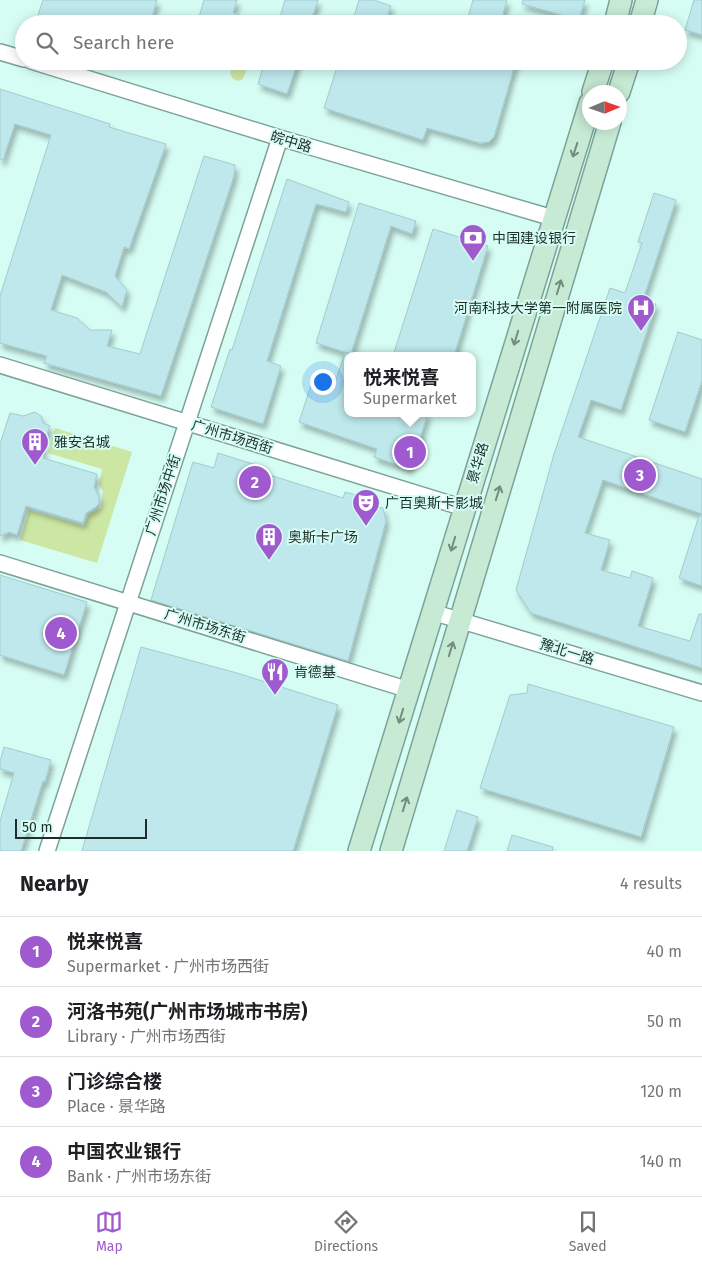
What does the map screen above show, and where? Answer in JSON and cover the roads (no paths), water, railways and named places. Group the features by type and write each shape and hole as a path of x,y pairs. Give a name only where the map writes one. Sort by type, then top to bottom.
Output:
{"main road":[{"path":"617,15 621,0"},
{"path":"643,15 648,0"},
{"path":"595,85 600,70"},
{"path":"621,85 626,70"},
{"name":"景华路","path":"359,851 582,128"},
{"name":"景华路","path":"391,851 608,130"}],"street":[{"path":"0,52 15,56"},
{"name":"皖中路","path":"60,70 280,138 553,218"},
{"name":"广州市场中街","path":"47,851 280,138"},
{"name":"广州市场西街","path":"0,365 464,508"},
{"name":"广州市场东街","path":"0,563 409,690"},
{"name":"豫北一路","path":"432,612 702,693"}],"place":[{"name":"中国建设银行","path":"473,262"},
{"name":"河南科技大学第一附属医院","path":"641,332"},
{"name":"悦来悦喜","path":"410,452"},
{"name":"雅安名城","path":"35,466"},
{"name":"门诊综合楼","path":"640,475"},
{"name":"河洛书苑(广州市场城市书房)","path":"255,482"},
{"name":"广百奥斯卡影城","path":"366,527"},
{"name":"奥斯卡广场","path":"269,561"},
{"name":"中国农业银行","path":"61,633"},
{"name":"肯德基","path":"275,696"}]}
